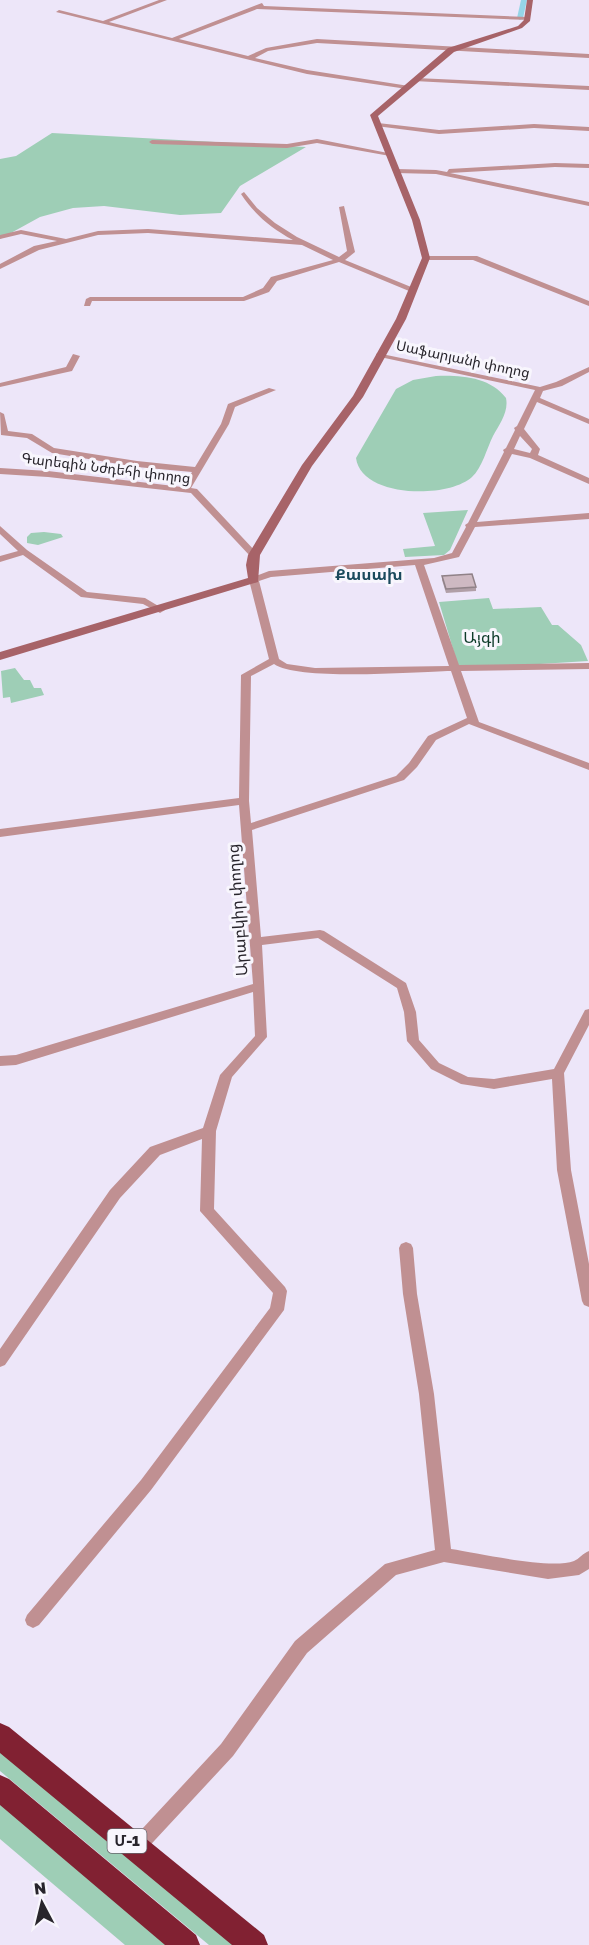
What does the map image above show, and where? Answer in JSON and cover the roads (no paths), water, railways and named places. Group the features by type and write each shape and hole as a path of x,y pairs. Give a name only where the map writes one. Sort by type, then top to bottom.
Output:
{"highway":[{"name":"Մ-1","path":"0,1736 254,1945"},
{"name":"Մ-1","path":"0,1788 186,1945"}],"street":[{"path":"102,23 165,0"},
{"path":"174,39 274,0"},
{"path":"530,0 527,19 520,27 452,50 374,115 416,220 426,258 420,278 412,289 401,319 358,397 308,465 254,555 252,565 274,660 284,667 315,671 589,666"},
{"path":"257,7 527,19"},
{"path":"59,12 307,72 407,87"},
{"path":"249,58 266,50 317,41 589,56"},
{"path":"416,80 589,88"},
{"path":"378,125 439,132 534,126 589,129"},
{"path":"152,142 287,146 317,141 390,154"},
{"path":"396,171 436,172 555,165 589,166"},
{"path":"436,172 589,204"},
{"path":"244,194 249,206 300,243 412,289"},
{"path":"87,304 90,299 103,298 243,299 258,295 274,279 339,260 351,252 352,246 342,207"},
{"path":"0,267 37,249 98,233 148,231 300,243"},
{"path":"0,237 21,232 67,241"},
{"path":"426,258 474,258 589,304"},
{"name":"Սաֆարյանի փողոց","path":"380,355 540,389"},
{"path":"0,385 69,369 73,367 76,356"},
{"path":"0,656 160,610 269,574 420,562 446,559 456,555 518,428 540,389 560,384 589,369"},
{"path":"185,490 225,424 231,406 272,390"},
{"name":"Սաֆարյանի փողոց","path":"534,398 589,422"},
{"path":"0,414 4,433 29,436 52,450 137,464 197,470"},
{"path":"518,428 536,449 533,456"},
{"path":"507,450 533,456 589,481"},
{"path":"0,463 19,471"},
{"name":"Գարեգին Նժդեհի փողոց","path":"0,471 19,471 194,491 254,555"},
{"path":"469,525 589,516"},
{"path":"0,529 24,552 84,595 145,600 160,610"},
{"path":"0,559 24,552"},
{"path":"420,562 474,724 589,767"},
{"name":"Արաբկիր փողոց","path":"0,1061 16,1060 259,986 244,801 246,675 274,660"},
{"path":"247,828 400,778 413,765 432,738 472,719"},
{"path":"0,833 244,801"},
{"path":"257,942 320,934 402,986 410,1012 413,1041 435,1066 466,1081 494,1084 558,1073"},
{"path":"33,1620 146,1485 260,1330 278,1310 280,1291 207,1211 209,1131 226,1075 261,1037 259,986"},
{"path":"589,1013 558,1073 564,1170 589,1301"},
{"path":"0,1361 115,1194 155,1151 209,1131"},
{"path":"406,1248 411,1313 419,1335 444,1555"},
{"path":"136,1848 227,1750 301,1647 391,1569 444,1555 548,1572 579,1568 589,1558"}],"waterway":[{"path":"520,18 524,0"}],"district":[{"name":"Քասախ","path":"369,574"}],"park label":[{"name":"Այգի","path":"482,637"}]}
